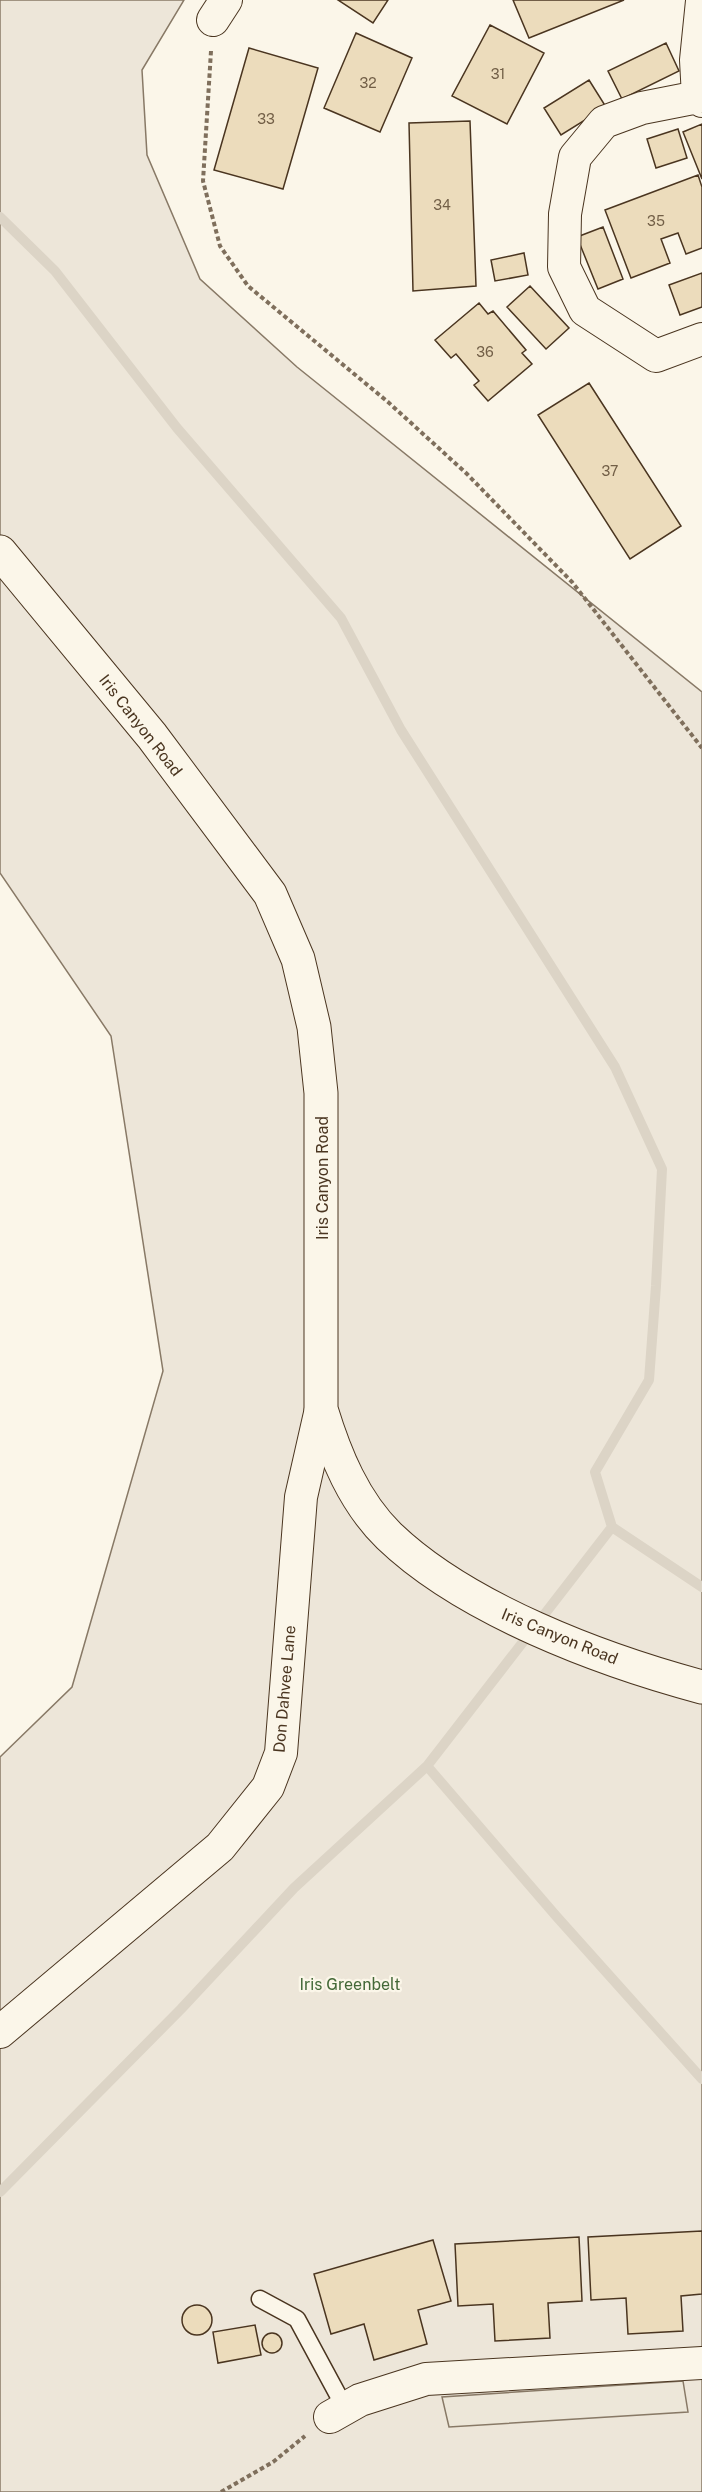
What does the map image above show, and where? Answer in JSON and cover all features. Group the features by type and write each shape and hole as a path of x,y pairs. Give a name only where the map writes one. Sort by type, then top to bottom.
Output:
{"street":[{"path":"702,1 696,60 700,99 642,108 604,122 575,157 565,214 564,267 585,310 656,356 702,339"},
{"name":"Iris Canyon Road","path":"0,552 152,736 270,894 298,959 314,1027 321,1093 321,1409 334,1450 355,1492 389,1535 445,1579 504,1615 658,1675 702,1687"},
{"name":"Don Dahvee Lane","path":"0,2032 220,1847 268,1787 281,1753 301,1497 321,1409"},
{"path":"337,2412 387,2390 426,2379 702,2363"}],"lane":[{"path":"260,2299 297,2319 337,2412"}],"path":[{"path":"220,10 203,181 220,246 248,286 397,410 465,473 572,582 702,748"},
{"path":"221,2492 273,2462 337,2412"}],"green space":[{"name":"Iris Greenbelt","path":"0,0 184,0 142,70 147,155 200,279 297,367 702,692 702,2492 0,2492 0,1757 72,1687 163,1371 111,1036 0,873"}],"shaded area":[{"path":"683,2381 688,2412 449,2427 442,2397"}],"building":[{"path":"338,0 388,0 373,23"},
{"path":"513,0 624,0 529,38"},
{"path":"490,25 544,53 507,124 452,96"},
{"path":"356,33 412,58 380,132 324,108"},
{"path":"666,43 679,71 622,99 608,71"},
{"path":"249,48 318,68 283,189 214,170"},
{"path":"589,80 606,107 561,135 544,108"},
{"path":"470,121 476,286 413,291 409,123"},
{"path":"702,124 702,179 683,132"},
{"path":"678,129 687,158 656,168 647,139"},
{"path":"698,175 702,187 702,248 686,254 678,233 661,239 670,263 631,278 605,210"},
{"path":"603,227 623,279 598,289 577,237"},
{"path":"524,253 528,275 495,281 491,260"},
{"path":"702,273 702,307 680,315 669,285"},
{"path":"530,286 569,328 546,349 507,307"},
{"path":"479,303 488,314 493,311 526,350 522,353 532,364 488,401 474,385 479,381 456,354 451,358 435,340"},
{"path":"589,383 681,526 630,559 538,415"},
{"path":"702,2231 702,2294 681,2296 683,2331 628,2334 626,2298 591,2300 588,2237"},
{"path":"579,2237 582,2301 548,2303 550,2338 495,2341 493,2304 458,2306 455,2244"},
{"path":"433,2240 451,2301 418,2310 427,2344 374,2360 364,2324 331,2334 314,2274"},
{"path":"197,2305 203,2306 211,2314 211,2326 203,2334 197,2335 191,2334 183,2326 182,2320 183,2314 191,2306"},
{"path":"255,2325 261,2355 218,2363 213,2332"},
{"path":"272,2333 279,2336 282,2343 279,2350 272,2353 265,2350 262,2343 265,2336"}],"waterway":[{"path":"0,217 55,271 177,428 341,618 401,730 615,1067 662,1169 649,1380 595,1472 612,1527 702,1587"},
{"path":"0,2192 181,2009 294,1888 427,1766 612,1527"},
{"path":"427,1766 557,1917 702,2079"}]}
